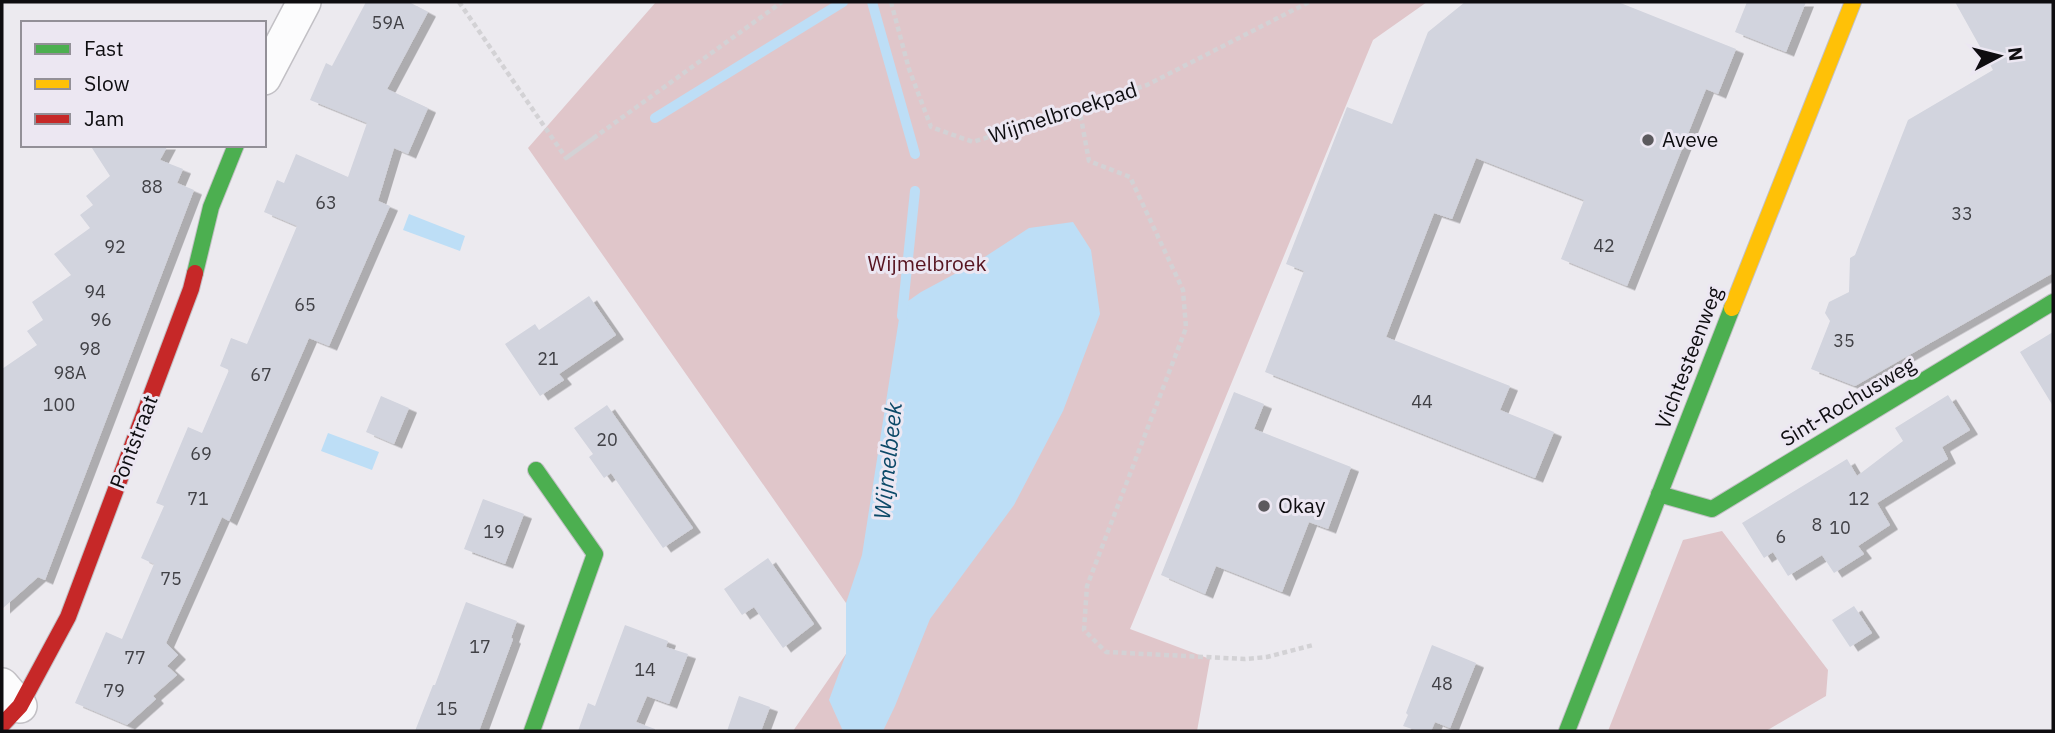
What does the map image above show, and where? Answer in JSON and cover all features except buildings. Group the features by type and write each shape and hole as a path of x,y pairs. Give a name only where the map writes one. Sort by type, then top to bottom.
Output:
{"street":[{"path":"266,74 304,2"},
{"name":"Vichtesteenweg","path":"1567,731 1853,2"},
{"name":"Pontstraat","path":"8,705 68,617 191,289 211,207 235,147"},
{"name":"Sint-Rochusweg","path":"1659,494 1713,509 2053,302"},
{"path":"532,731 595,554 536,470"}],"path":[{"path":"459,2 566,158"},
{"path":"566,158 782,2"},
{"name":"Wijmelbroekpad","path":"891,2 909,69 931,127 974,142 1147,85 1309,2"},
{"path":"1079,107 1089,161 1130,177 1147,211 1183,290 1186,328 1087,586 1084,630 1106,652 1245,659 1312,645"},
{"path":"566,158 594,138"}],"green space":[{"name":"Wijmelbroek","path":"656,2 1427,2 1373,40 1130,629 1210,659 1197,731 793,731 846,654 846,603 528,148"},
{"path":"1722,531 1828,670 1826,696 1766,731 1608,731 1683,540"}],"water":[{"path":"409,214 465,236 460,251 403,230"},
{"path":"1073,222 1091,250 1100,314 1063,411 1014,505 930,619 883,731 843,731 829,700 846,654 846,603 862,555 901,306 1029,228"},
{"path":"328,433 379,452 372,470 321,451"}],"waterway":[{"path":"655,118 843,2"},
{"name":"Wijmelbeek","path":"872,2 915,154"},
{"name":"Wijmelbeek","path":"902,316 915,191"}],"traffic: fast":[{"path":"195,273 211,207 235,147"},
{"path":"1659,494 1712,509 2053,302"},
{"path":"1567,731 1732,308"},
{"path":"532,731 595,554 536,470"}],"traffic: slow":[{"path":"1732,308 1853,2"}],"traffic: jam":[{"path":"2,725 20,706 68,617 195,273"}],"place":[{"name":"Aveve","path":"1648,140"},
{"name":"Okay","path":"1264,506"}]}
